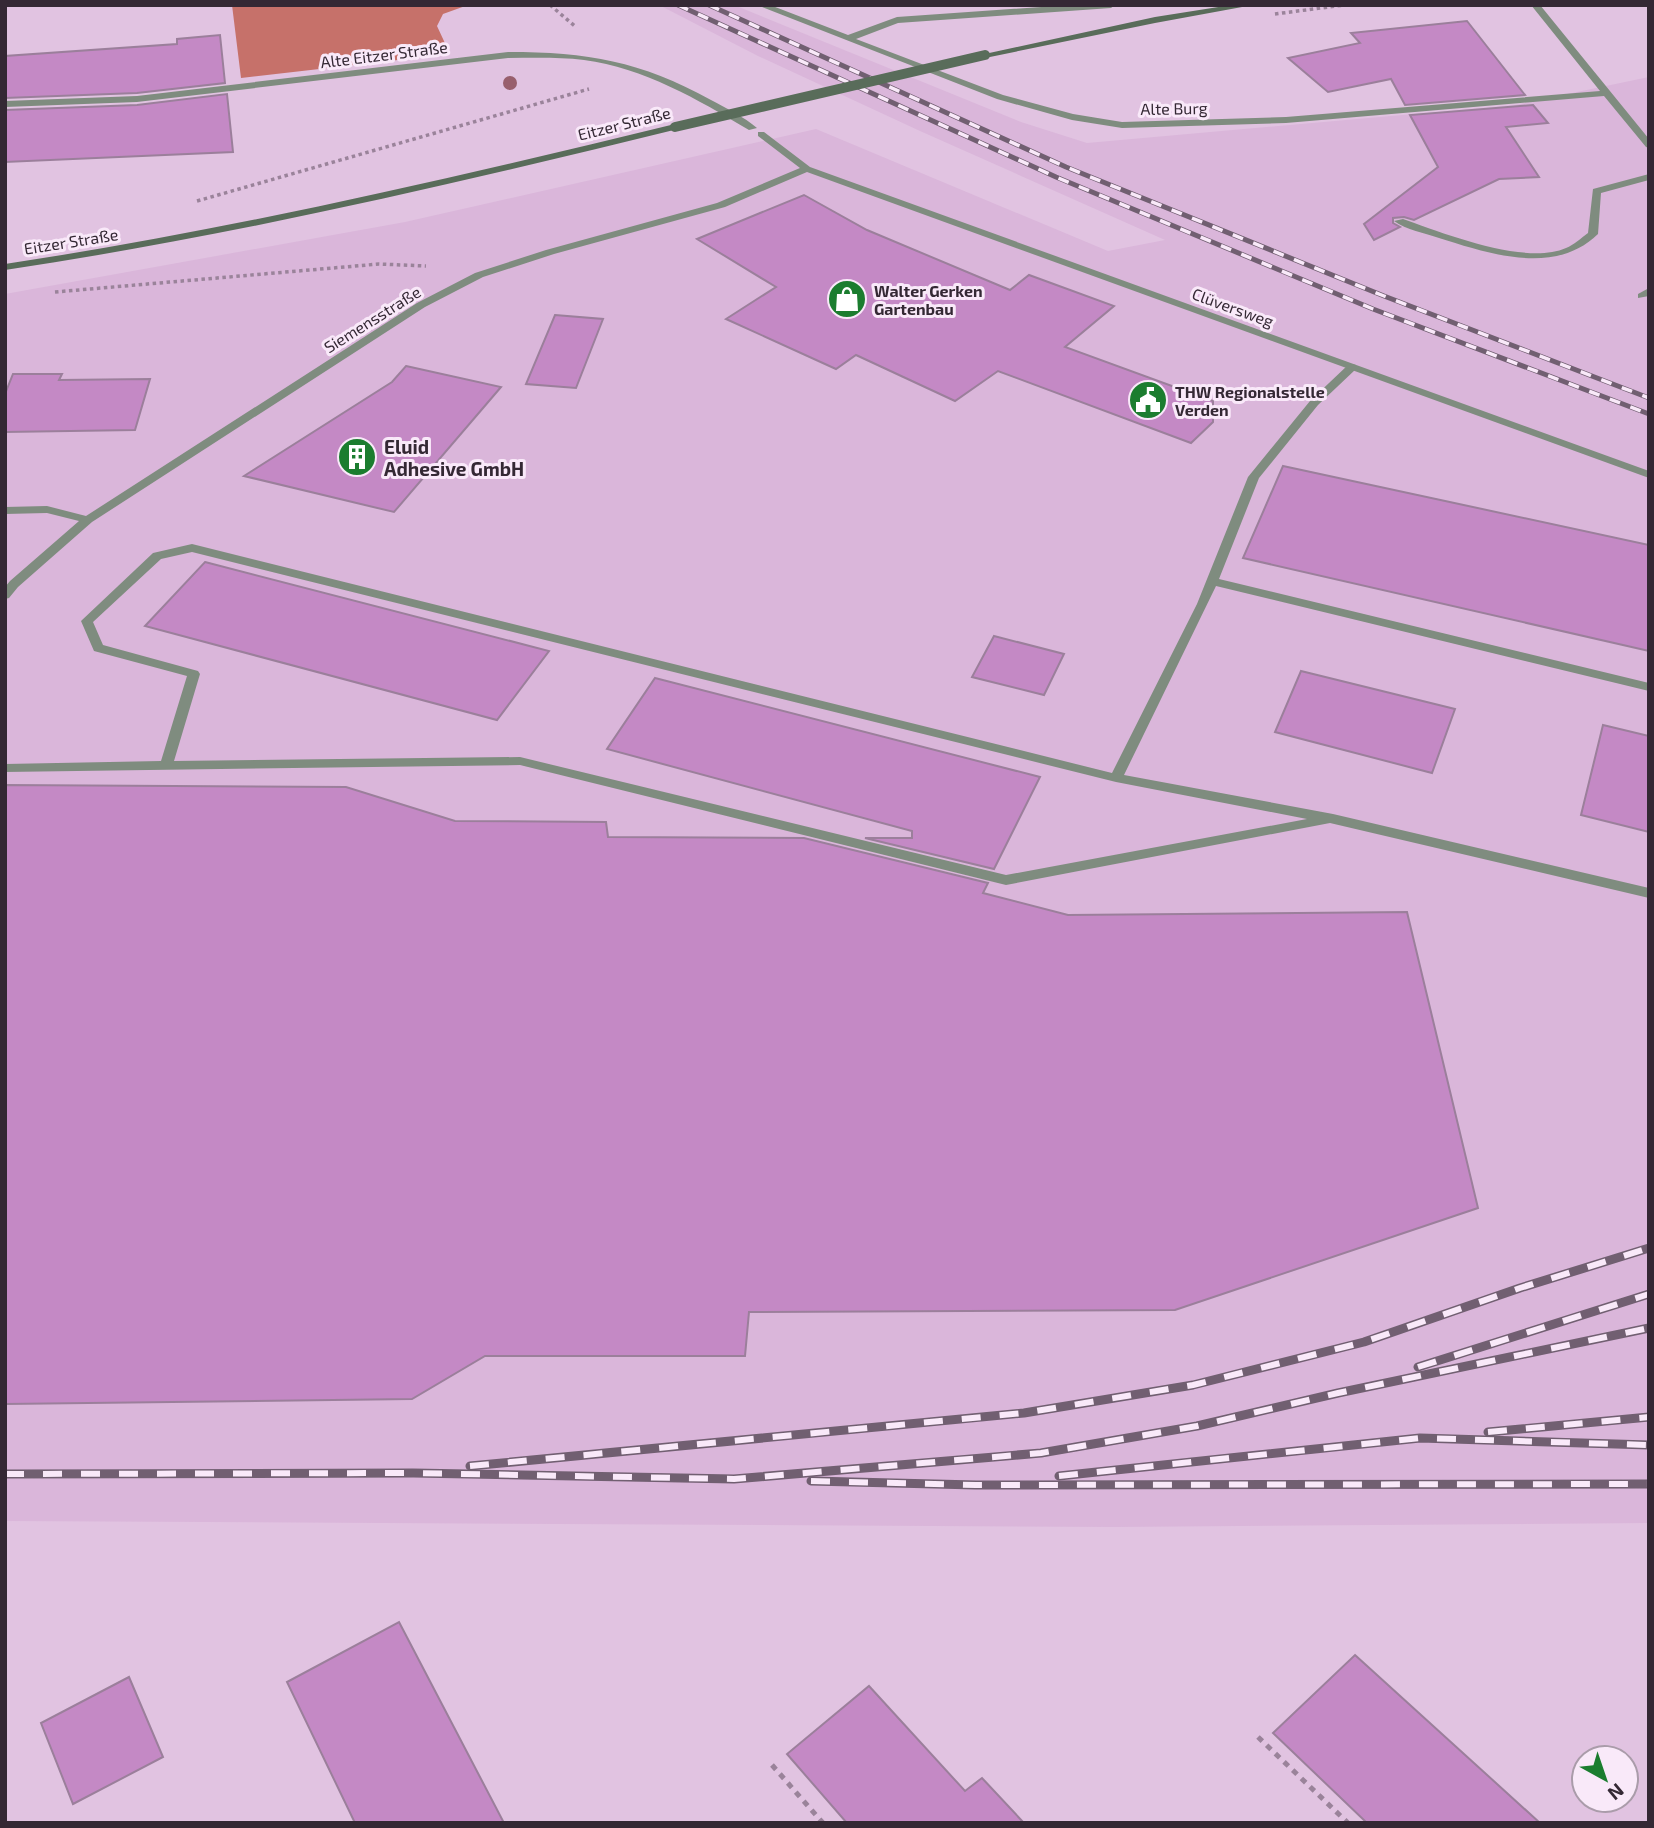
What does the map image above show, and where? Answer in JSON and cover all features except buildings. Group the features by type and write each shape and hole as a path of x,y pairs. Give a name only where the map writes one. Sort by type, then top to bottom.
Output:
{"main road":[{"name":"Eitzer Straße","path":"5,267 154,243 291,216 985,55 1155,20 1249,5"}],"street":[{"name":"Alte Burg","path":"761,5 1026,105 1072,117 1122,125 1286,120 1607,93"},
{"path":"847,39 870,28 897,20 1111,5"},
{"path":"1535,5 1649,145"},
{"name":"Alte Eitzer Straße","path":"5,104 137,99 508,55 592,58 631,69 680,88 757,131 807,169"},
{"name":"Siemensstraße","path":"5,595 9,582 88,520 421,305 479,275 550,252 721,205 807,169"},
{"name":"Clüversweg","path":"807,169 1649,475"},
{"path":"1399,221 1466,243 1519,256 1566,252 1593,234 1596,191 1649,177"},
{"path":"1116,778 1203,604 1254,477 1314,404 1352,367"},
{"path":"5,511 47,509 88,520"},
{"path":"166,766 194,674 98,648 87,621 156,556 192,548 1116,778 1333,819 1649,893"},
{"path":"1212,581 1649,687"},
{"path":"5,768 520,761 1006,880 1333,819"}],"path":[{"path":"1301,5 1305,10 1344,5"},
{"path":"187,204 601,85"},
{"path":"43,293 379,264 452,267 479,275"},
{"path":"1258,1737 1348,1823"},
{"path":"772,1765 823,1823"}],"shaded area":[{"path":"232,5 468,5 443,14 437,26 450,54 241,78"},
{"path":"659,5 734,5 1021,122 1087,143 1515,105 1649,77 1649,1523 1114,1527 5,1521 5,294 405,222 816,129 1108,251 1165,240 758,56"}],"railway":[{"path":"678,5 1056,177 1373,309 1649,414"},
{"path":"709,5 1066,167 1384,296 1649,398"},
{"path":"470,1466 1024,1413 1193,1385 1364,1342 1520,1288 1649,1248"},
{"path":"1418,1367 1649,1294"},
{"path":"5,1474 413,1473 734,1479 1041,1453 1197,1426 1338,1393 1649,1328"},
{"path":"1488,1432 1649,1417"},
{"path":"1059,1476 1420,1438 1649,1445"},
{"path":"811,1481 976,1485 1649,1484"}],"place":[{"name":"Walter Gerken Gartenbau","path":"847,299"},
{"name":"THW Regionalstelle Verden","path":"1148,400"},
{"name":"Eluid Adhesive GmbH","path":"357,457"}]}
